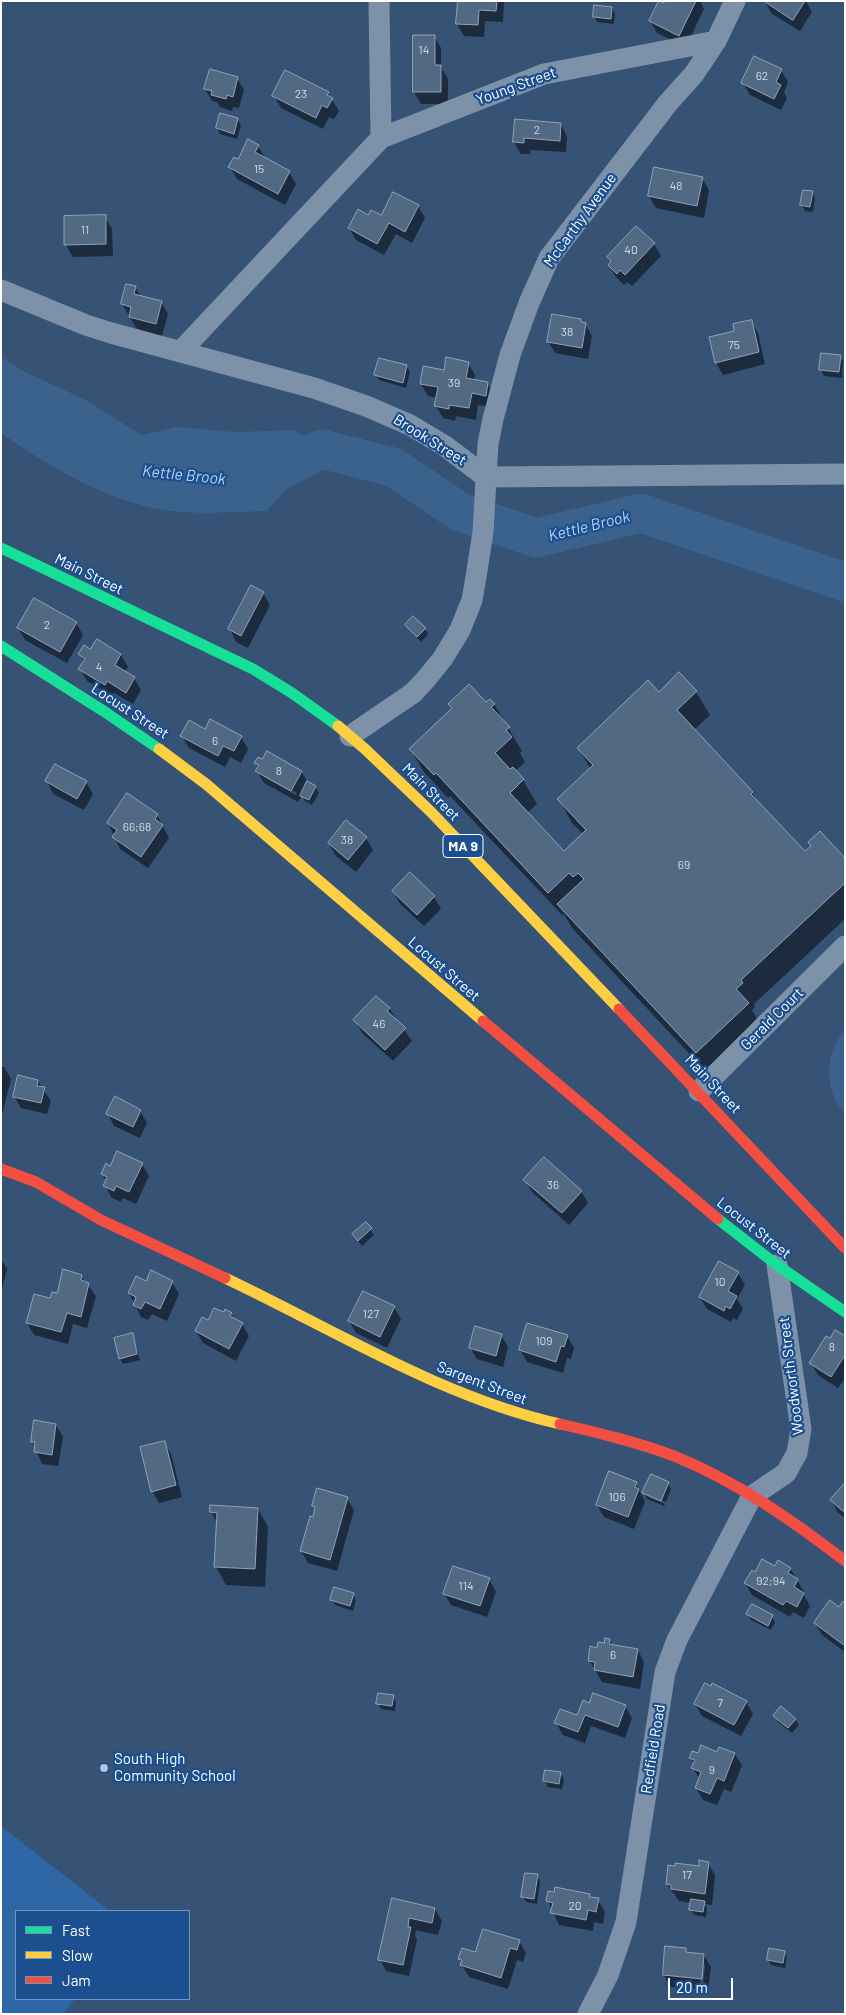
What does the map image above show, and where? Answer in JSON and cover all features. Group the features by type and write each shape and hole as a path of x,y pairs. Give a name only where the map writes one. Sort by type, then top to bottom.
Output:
{"main road":[{"name":"Main Street","path":"1,548 254,670 292,692 350,736 411,792 699,1092 845,1248"},
{"name":"Locust Street","path":"1,646 140,734 206,784 584,1108 712,1214 777,1265 845,1312"},
{"name":"Sargent Street","path":"1,1169 36,1182 109,1223 464,1395 519,1414 648,1447 689,1463 788,1517 845,1561"}],"street":[{"path":"380,1 381,138"},
{"name":"McCarthy Avenue","path":"350,736 413,693 427,678 460,630 467,614 476,577 483,532 488,444 505,369 523,318 549,258 668,103 694,74 716,41 735,1"},
{"name":"Young Street","path":"180,352 381,138 544,74 716,41"},
{"name":"Brook Street","path":"1,290 86,325 314,388 366,406 410,425 445,446 486,477"},
{"path":"486,477 845,474"},
{"name":"Gerald Court","path":"699,1092 845,946"},
{"name":"Woodworth Street","path":"752,1496 786,1473 795,1458 800,1435 777,1265"},
{"name":"Redfield Road","path":"588,2014 608,1975 626,1922 665,1672 677,1640 752,1496"}],"shaded area":[{"path":"1,1826 109,1910 15,1910 15,2000 74,2000 63,2014 1,2014"}],"water":[{"path":"1,357 25,372 86,400 141,435 177,427 235,432 295,430 322,449 267,511 177,512 148,507 109,494 71,477 1,433"},
{"path":"845,1027 845,1111 834,1098 829,1066 836,1043"}],"building":[{"path":"458,1 497,1 496,11 479,10 478,25 456,24"},
{"path":"659,1 664,3 665,1 696,1 679,36 649,21"},
{"path":"764,1 805,1 793,20"},
{"path":"594,5 612,7 611,19 593,17"},
{"path":"413,35 435,35 435,65 441,65 441,92 413,92"},
{"path":"754,56 782,69 776,82 781,85 774,99 741,83"},
{"path":"210,69 238,77 233,97 227,95 226,99 211,95 212,91 204,89"},
{"path":"285,70 329,92 327,95 333,98 327,108 322,105 316,118 272,96"},
{"path":"220,113 238,118 234,134 216,128"},
{"path":"515,119 561,123 560,141 524,138 524,143 513,142"},
{"path":"248,139 259,145 255,152 290,171 278,194 228,167 234,157 238,159"},
{"path":"654,167 703,177 697,206 648,196"},
{"path":"803,190 813,191 810,207 800,205"},
{"path":"393,192 419,205 405,232 389,223 377,244 348,228 358,209 368,215 371,210 381,215"},
{"path":"106,215 106,244 64,245 64,216"},
{"path":"636,226 655,243 625,275 620,270 617,274 608,265 611,261 607,257"},
{"path":"126,284 136,286 134,294 162,301 156,324 129,317 131,307 121,304"},
{"path":"552,314 581,319 581,322 586,323 582,348 547,342"},
{"path":"752,320 759,352 715,363 709,337 734,331 733,324"},
{"path":"821,353 841,355 839,372 819,370"},
{"path":"446,357 469,362 466,378 488,382 486,396 472,393 469,408 449,405 449,409 434,406 438,387 420,384 423,366 444,370"},
{"path":"379,358 407,365 403,383 374,375"},
{"path":"251,585 264,592 241,636 228,629"},
{"path":"34,598 77,622 60,652 17,628"},
{"path":"413,616 426,628 417,637 405,625"},
{"path":"97,639 121,654 115,665 135,677 126,693 107,681 105,685 78,669 85,659 78,654 84,645 90,649"},
{"path":"679,672 697,691 677,710 753,792 751,794 805,851 811,846 808,842 820,831 845,858 845,883 741,980 743,983 736,989 749,1003 696,1053 557,904 584,879 578,873 573,877 569,873 548,893 436,773 434,775 409,749 452,708 448,704 469,684 486,702 490,699 495,704 491,707 510,727 506,730 512,737 495,753 510,769 513,767 524,779 510,793 564,851 586,830 557,799 593,765 577,748 648,680 659,692"},
{"path":"210,719 242,736 234,751 223,746 218,756 180,736 189,720 205,729"},
{"path":"267,751 302,771 291,791 255,771 259,765 254,763 258,757 262,759"},
{"path":"55,764 87,781 77,799 45,781"},
{"path":"307,781 316,786 309,800 300,796"},
{"path":"127,793 158,814 155,819 163,825 141,857 112,837 117,830 107,823"},
{"path":"346,820 367,837 348,860 328,843"},
{"path":"410,872 435,896 417,915 392,891"},
{"path":"376,996 390,1008 387,1011 406,1028 385,1050 353,1020"},
{"path":"18,1075 38,1080 37,1086 45,1087 41,1103 13,1097"},
{"path":"115,1096 141,1110 133,1127 106,1114"},
{"path":"117,1151 143,1163 129,1192 116,1186 114,1191 103,1186 107,1177 101,1174 106,1163 110,1166"},
{"path":"544,1157 582,1191 562,1213 523,1180"},
{"path":"366,1222 372,1228 358,1241 352,1234"},
{"path":"719,1261 739,1272 728,1291 737,1296 730,1309 726,1306 724,1311 699,1297"},
{"path":"63,1269 82,1275 81,1280 89,1283 81,1317 67,1313 61,1332 26,1323 34,1294 50,1298 52,1292 57,1293"},
{"path":"151,1270 173,1281 160,1309 145,1302 141,1309 133,1305 136,1297 128,1293 136,1276 146,1281"},
{"path":"363,1291 395,1306 380,1337 348,1321"},
{"path":"214,1308 224,1312 225,1309 232,1313 230,1316 243,1323 229,1349 195,1331 202,1317 208,1320"},
{"path":"527,1323 568,1335 564,1347 561,1346 556,1362 519,1350"},
{"path":"475,1326 502,1334 496,1356 469,1348"},
{"path":"835,1330 845,1336 845,1355 831,1377 809,1363 826,1336 830,1338"},
{"path":"133,1333 137,1354 119,1359 114,1338"},
{"path":"34,1420 56,1424 52,1455 34,1452 35,1442 31,1442"},
{"path":"165,1441 176,1485 151,1492 140,1447"},
{"path":"609,1471 637,1482 635,1487 639,1489 628,1517 596,1505"},
{"path":"651,1474 669,1482 661,1501 642,1493"},
{"path":"845,1483 845,1513 830,1500"},
{"path":"317,1488 348,1497 330,1560 300,1551 310,1516 313,1517 315,1507 312,1506"},
{"path":"210,1505 258,1508 255,1569 214,1567 217,1513 210,1512"},
{"path":"762,1559 775,1566 778,1560 791,1568 788,1573 798,1579 794,1587 804,1593 797,1607 786,1601 783,1605 744,1583 752,1570 755,1572"},
{"path":"453,1566 490,1578 480,1606 443,1594"},
{"path":"334,1587 354,1593 350,1606 330,1600"},
{"path":"830,1600 839,1607 843,1601 845,1603 845,1646 814,1623"},
{"path":"752,1604 773,1615 768,1626 746,1614"},
{"path":"605,1638 610,1639 609,1644 638,1649 633,1677 594,1670 595,1662 588,1661 590,1646 597,1648 598,1642 604,1643"},
{"path":"705,1683 711,1686 712,1683 747,1701 734,1725 694,1704"},
{"path":"378,1693 394,1695 392,1706 376,1704"},
{"path":"593,1693 626,1705 618,1727 585,1715 578,1732 554,1723 560,1709 577,1715 583,1700 589,1703"},
{"path":"781,1706 796,1719 788,1728 773,1716"},
{"path":"701,1745 717,1752 719,1747 735,1753 724,1781 717,1778 710,1794 695,1788 701,1772 691,1768 695,1760 689,1758 692,1751 698,1753"},
{"path":"545,1770 561,1772 559,1784 543,1781"},
{"path":"699,1860 709,1862 705,1894 671,1889 671,1885 666,1884 668,1865 675,1866 675,1863 699,1866"},
{"path":"525,1873 538,1874 534,1899 521,1897"},
{"path":"555,1887 590,1894 589,1897 599,1898 596,1912 588,1910 586,1920 550,1913 553,1903 546,1901 548,1891 554,1892"},
{"path":"392,1898 435,1908 432,1923 409,1918 408,1927 411,1927 403,1965 378,1960"},
{"path":"691,1899 705,1901 703,1912 689,1910"},
{"path":"483,1929 520,1940 517,1950 510,1948 501,1978 460,1965 462,1960 458,1959 462,1948 475,1952"},
{"path":"665,1946 686,1948 686,1952 704,1954 702,1979 663,1975"},
{"path":"769,1948 785,1951 783,1963 767,1960"}],"waterway":[{"name":"Kettle Brook","path":"276,472 322,449 393,467 460,512 536,538 641,513 845,582"}],"traffic: fast":[{"path":"1,548 253,669 292,693 338,726"},
{"path":"1,646 105,712 159,749"},
{"path":"718,1219 777,1265 845,1312"}],"traffic: slow":[{"path":"338,726 431,812 619,1009"},
{"path":"159,749 206,784 483,1021"},
{"path":"225,1278 431,1380 516,1412 560,1424"}],"traffic: jam":[{"path":"619,1009 845,1248"},
{"path":"483,1021 718,1219"},
{"path":"1,1169 36,1182 101,1220 225,1278"},
{"path":"560,1424 646,1446 697,1466 763,1502 845,1561"}],"place":[{"name":"South High Community School","path":"104,1768"}]}
